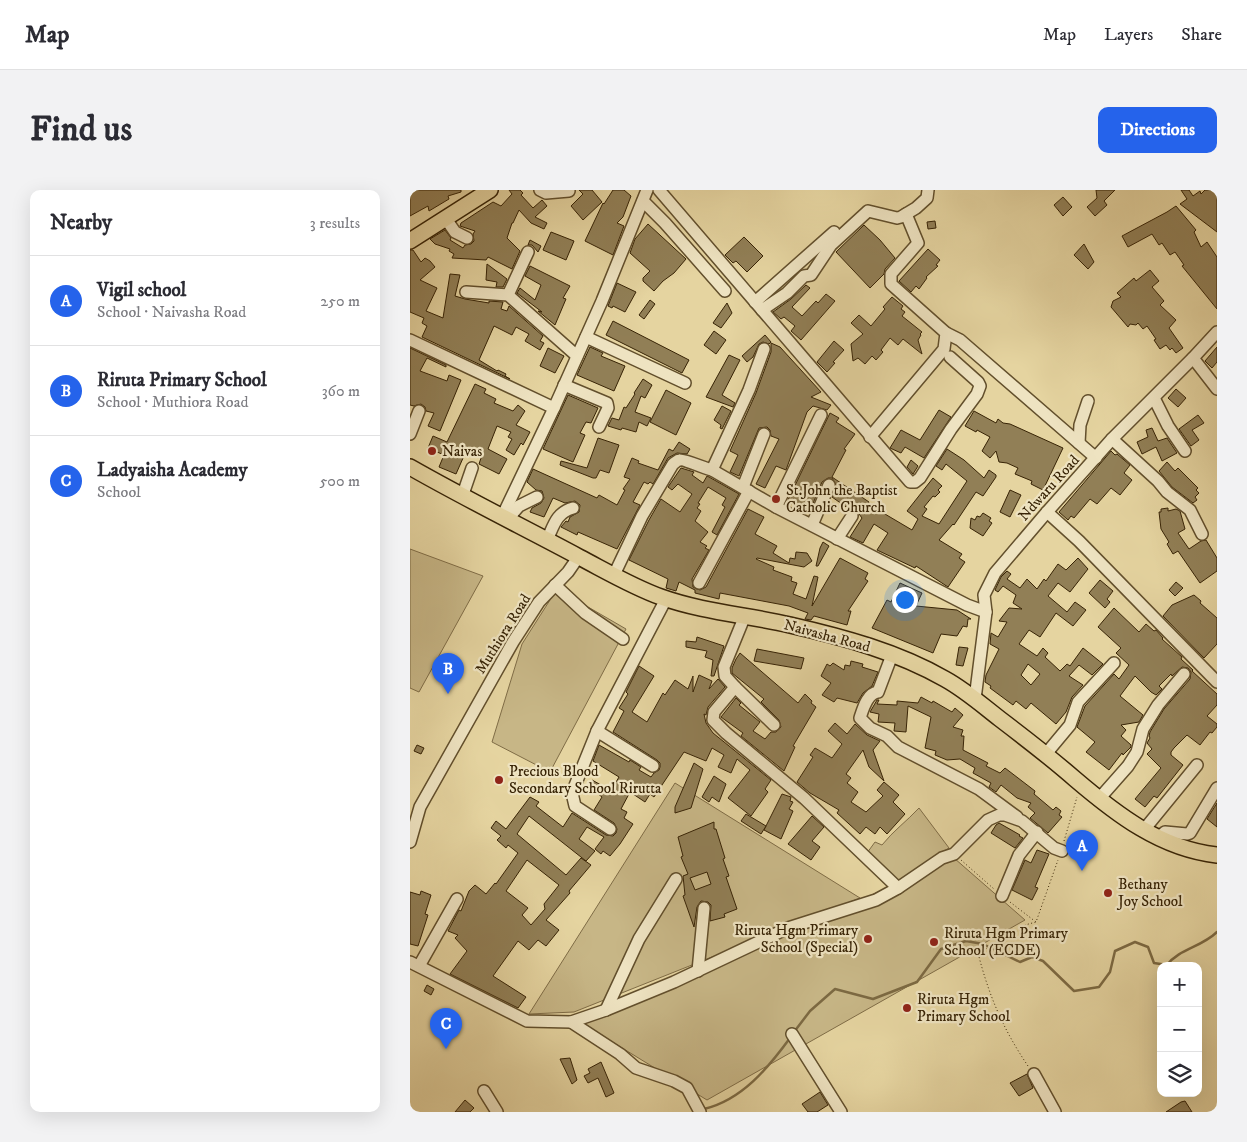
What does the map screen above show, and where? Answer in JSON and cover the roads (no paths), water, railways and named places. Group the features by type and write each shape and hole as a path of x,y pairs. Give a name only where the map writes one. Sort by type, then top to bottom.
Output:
{"main road":[{"path":"410,241 490,190"},
{"name":"Naivasha Road","path":"410,467 504,519 614,575 666,599 691,607 789,625 850,641 892,655 947,680 975,699 1046,754 1098,800 1143,831 1189,849 1217,855"}],"street":[{"path":"540,190 546,193 569,192"},
{"path":"504,519 621,258 647,190"},
{"path":"659,190 910,482 915,482 920,478 980,386 950,356"},
{"path":"759,306 787,293 804,276 811,275 831,245 868,211 896,218 916,208 927,198 928,190"},
{"path":"643,201 725,291"},
{"path":"759,306 858,211"},
{"path":"906,214 918,242 891,274 891,284 946,333 960,340 1096,458"},
{"path":"446,219 455,232 467,238"},
{"path":"508,295 528,252"},
{"path":"466,292 508,295 577,356"},
{"name":"Ndwaru Road","path":"975,699 986,612 984,595 995,573 1112,439 1217,332"},
{"path":"870,436 944,349 946,333"},
{"path":"586,337 685,383"},
{"path":"410,340 554,408"},
{"path":"712,470 749,390 764,349"},
{"path":"1193,358 1217,389"},
{"path":"564,384 607,403 608,408 599,427"},
{"path":"1154,398 1168,426 1185,451"},
{"path":"1079,443 1080,425 1088,401"},
{"path":"410,434 419,411"},
{"path":"776,506 821,415"},
{"path":"699,583 746,489 764,434"},
{"path":"1112,439 1158,481 1167,492 1190,510 1202,534"},
{"path":"614,575 642,516 674,464 678,460 683,459 712,470 837,539 967,605 986,612"},
{"path":"462,496 472,468"},
{"path":"812,525 829,485"},
{"path":"504,519 519,506 536,497"},
{"path":"547,540 563,511 573,508"},
{"path":"1047,512 1079,541 1217,682"},
{"path":"837,539 852,516"},
{"name":"Muthiora Road","path":"410,842 413,818 513,642 539,602 568,572 579,556"},
{"path":"555,585 584,613 623,639"},
{"path":"610,829 574,806 572,793 598,732 666,599"},
{"path":"744,618 724,668 725,676 774,725"},
{"path":"892,655 878,692 873,692 869,696 860,718 861,721 870,728 887,736 898,747 979,789 1054,848 1062,850"},
{"path":"1046,754 1070,725 1078,702 1114,663"},
{"path":"1098,800 1128,766 1137,752 1144,729 1158,705 1184,674"},
{"path":"735,687 714,712 712,717 715,723 799,794 898,888"},
{"path":"598,732 653,766"},
{"path":"1143,831 1197,765"},
{"path":"1159,837 1165,832 1190,833 1217,788"},
{"path":"457,899 415,964 526,1021 571,1022 606,1010 698,971 788,928 876,900 898,888 942,858 954,854 988,820 1006,815 1022,821"},
{"path":"1002,896 1019,855 1036,832"},
{"path":"606,1010 638,939 676,879"},
{"path":"698,971 704,908"},
{"path":"571,1022 620,1054 636,1068 674,1081 687,1088 700,1112"},
{"path":"792,1034 841,1112"},
{"path":"1034,1074 1055,1112"},
{"path":"484,1091 497,1112"}],"waterway":[{"path":"794,1032 810,1011 835,989 873,999 917,982 941,949 966,941 983,944 1020,962 1032,957 1043,961 1074,991 1099,987 1110,972 1115,951 1135,942 1148,947 1154,963 1167,965 1178,955 1205,941 1217,932"},
{"path":"704,1109 718,1105 753,1081 790,1038"}],"place":[{"name":"Naivas","path":"432,451"},
{"name":"St.John the Baptist Catholic Church","path":"776,499"},
{"name":"Riruta Primary School","path":"448,694"},
{"name":"Precious Blood Secondary School Rirutta","path":"499,780"},
{"name":"Vigil school","path":"1082,871"},
{"name":"Bethany Joy School","path":"1108,893"},
{"name":"Riruta Hgm Primary School (Special)","path":"868,939"},
{"name":"Riruta Hgm Primary School (ECDE)","path":"934,942"},
{"name":"Riruta Hgm Primary School","path":"907,1008"},
{"name":"Ladyaisha Academy","path":"446,1049"}]}
